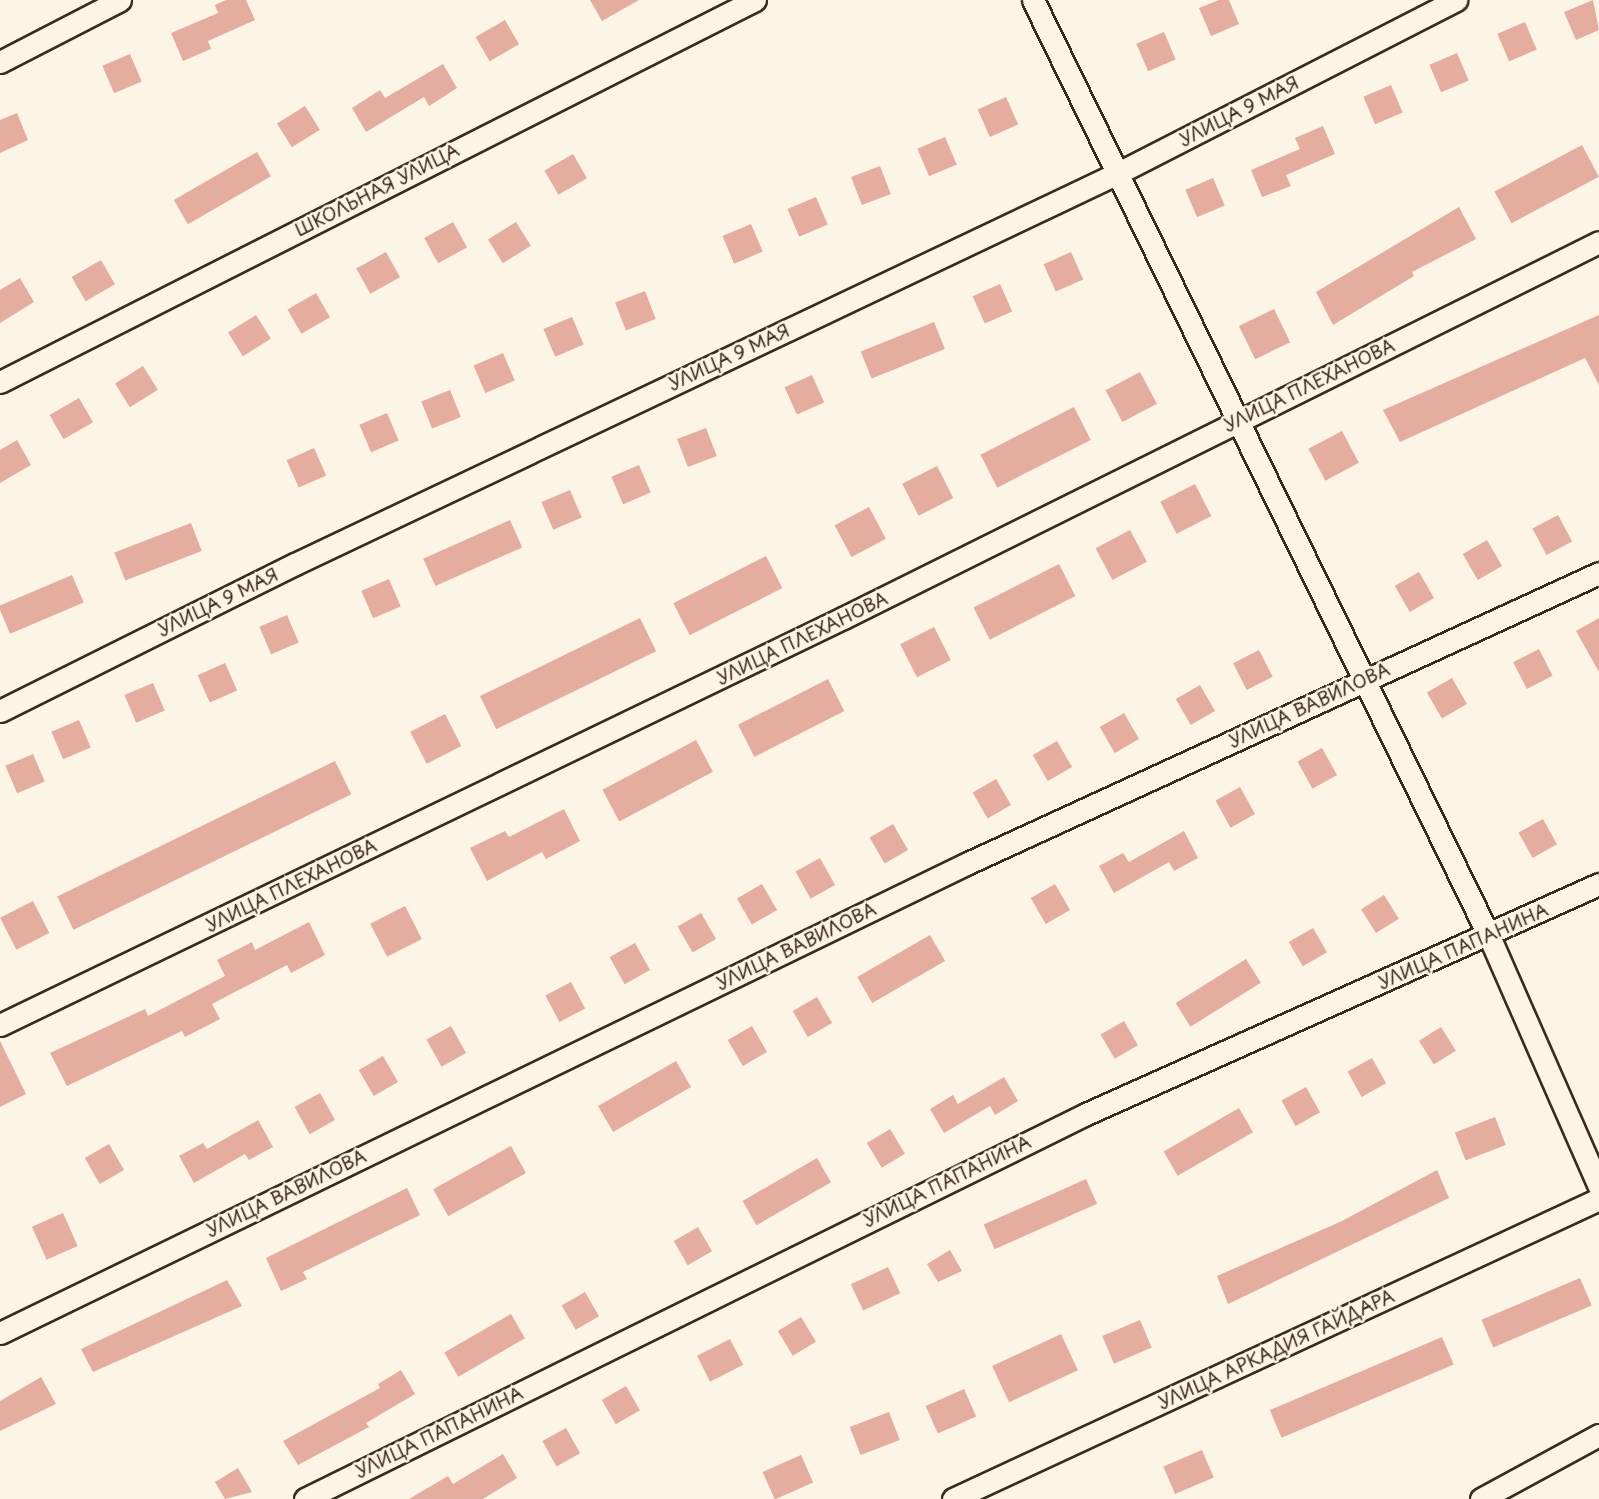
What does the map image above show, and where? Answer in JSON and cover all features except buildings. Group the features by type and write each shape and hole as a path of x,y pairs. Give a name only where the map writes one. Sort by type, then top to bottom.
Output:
{"street":[{"path":"0,62 120,0"},
{"name":"ШКОЛЬНАЯ УЛИЦА","path":"0,382 755,0"},
{"path":"1033,0 1236,422 1489,936 1599,1186"},
{"name":"УЛИЦА 9 МАЯ","path":"0,711 295,564 1118,173 1456,0"},
{"name":"УЛИЦА ПЛЕХАНОВА","path":"0,1024 843,618 1599,242"},
{"name":"УЛИЦА ВАВИЛОВА","path":"0,1333 968,863 1599,573"},
{"name":"УЛИЦА ПАПАНИНА","path":"305,1499 1086,1114 1489,936 1599,884"},
{"name":"УЛИЦА АРКАДИЯ ГАЙДАРА","path":"953,1499 1599,1199"},
{"path":"1481,1499 1599,1434"}]}
